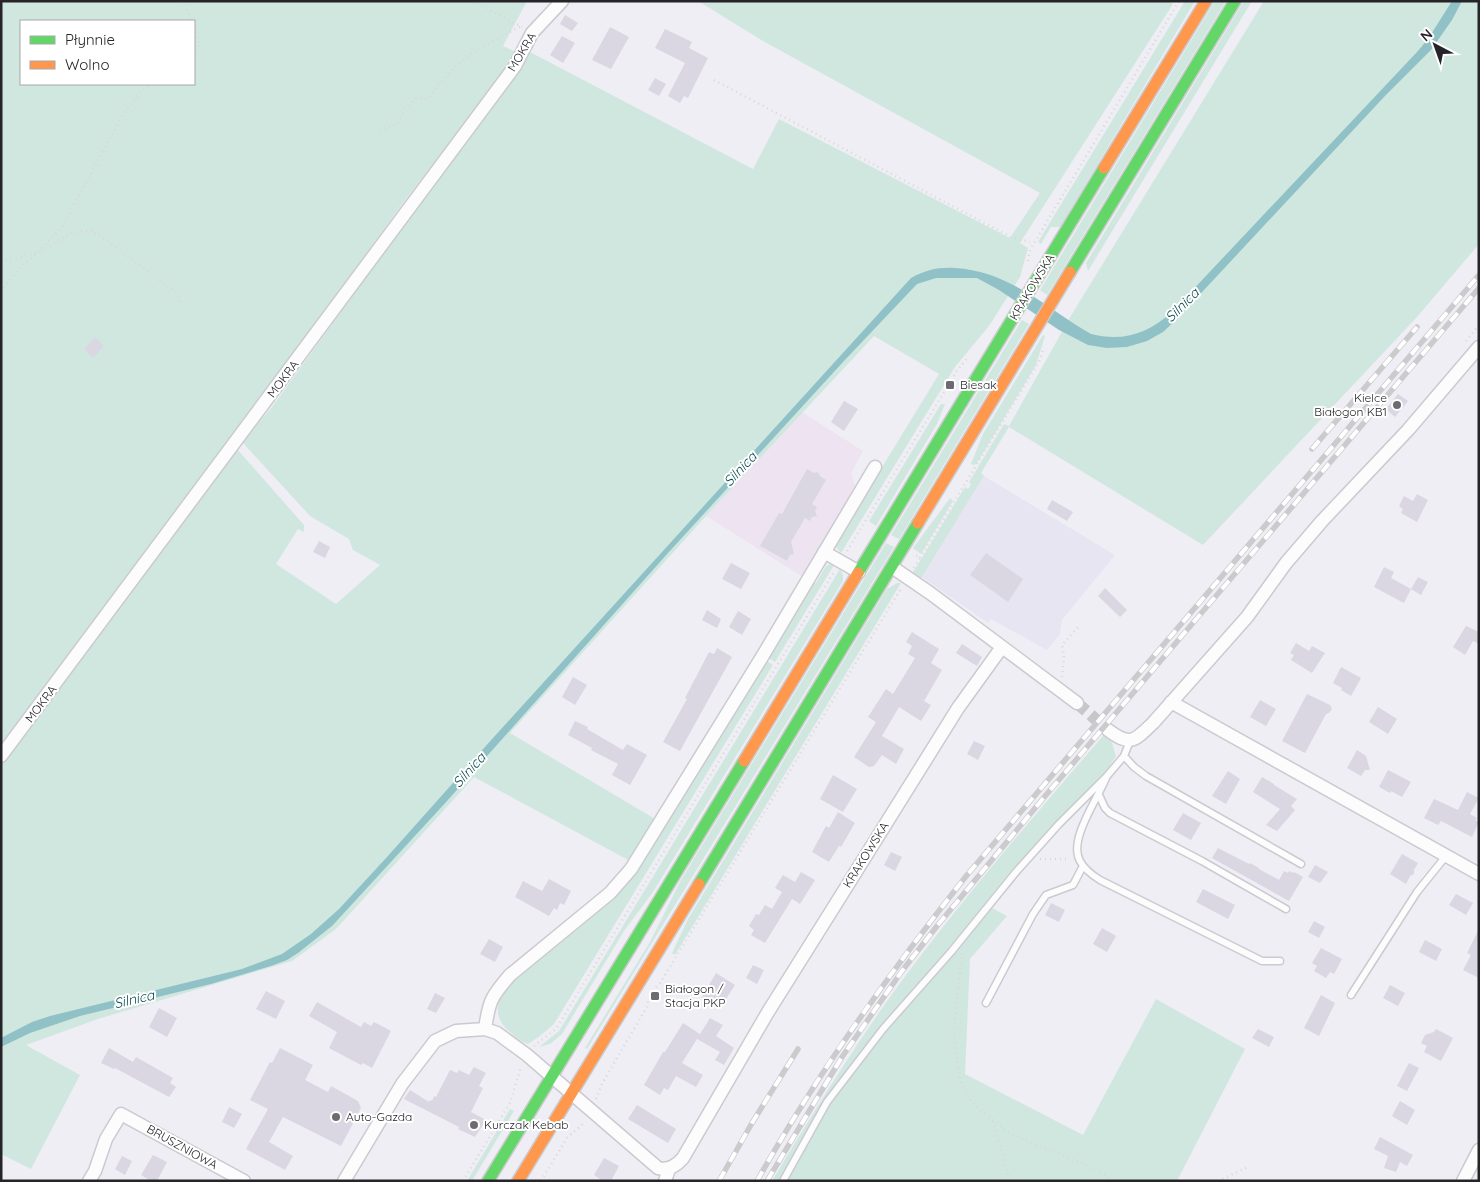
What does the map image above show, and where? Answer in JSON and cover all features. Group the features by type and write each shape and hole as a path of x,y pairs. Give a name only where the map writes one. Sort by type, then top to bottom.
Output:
{"main road":[{"name":"KRAKOWSKA","path":"488,1181 1206,1"},
{"name":"KRAKOWSKA","path":"518,1181 1235,1"}],"street":[{"name":"MOKRA","path":"1,756 515,66 526,30 562,1"},
{"path":"1108,730 1121,739 1130,741 1138,737 1247,618 1286,563 1322,520 1408,430 1479,347"},
{"path":"485,1029 489,1004 497,990 510,976 610,893 631,869 875,467"},
{"path":"824,552 859,572"},
{"path":"892,567 930,593 1077,703"},
{"name":"KRAKOWSKA","path":"667,1175 683,1158 768,1012 958,708 1002,647"},
{"path":"1171,702 1479,874"},
{"path":"344,1181 402,1084 435,1041 456,1031 485,1029 497,1033 553,1076 667,1175"},
{"name":"BRUSZNIOWA","path":"89,1181 95,1171 106,1139 121,1114 244,1181"},
{"path":"1463,1181 1479,1150"}],"lane":[{"path":"783,1181 813,1126 838,1086 883,1029 962,939 1028,859 1124,756 1130,741"},
{"path":"1124,756 1146,776 1300,864"},
{"path":"1107,776 1077,840 1079,859 1083,866 1100,880 1262,961 1280,961"},
{"path":"1099,795 1110,812 1286,909"},
{"path":"1351,995 1417,892 1446,856"},
{"path":"986,1003 1033,914 1046,895 1073,885 1083,866"}],"path":[{"path":"181,1 193,20"},
{"path":"474,1 526,30"},
{"path":"1030,250 1179,1"},
{"path":"195,26 200,43 195,54"},
{"path":"380,131 398,123 405,108 416,98 427,99 454,68 474,52 526,30"},
{"path":"714,80 1011,236 1030,242"},
{"path":"1,292 20,267 37,253 62,227 124,113 143,89 152,85"},
{"path":"1,262 37,253 72,233 92,230 177,293 181,305"},
{"path":"920,558 1040,362 1044,344"},
{"path":"844,556 962,365"},
{"path":"533,1047 556,1028 837,568"},
{"path":"595,1101 603,1082 648,1005 648,1000 655,988 660,984 904,584"},
{"path":"1058,689 1062,676 1062,645 1080,625"},
{"path":"1028,859 1079,859"},
{"path":"962,939 954,1040 960,1079 968,1097 1011,1134 1088,1166 1115,1181"},
{"path":"463,1181 510,1103 516,1090 523,1062"},
{"path":"993,1120 1010,1181"},
{"path":"541,1181 567,1138 585,1122"},
{"path":"1218,1181 1248,1167"}],"shaded area":[{"path":"802,412 863,451 851,473 856,489 803,577 706,516"},
{"path":"984,476 1115,555 1062,620 1060,634 1047,650 991,619 988,623 922,577"}],"green space":[{"path":"1,1 527,1 503,46 518,53 402,204 259,402 1,746"},
{"path":"698,1 1169,1 1173,4 1020,243 1028,248 1020,277 989,326 955,367 841,553 836,547 837,541 939,374 874,336 706,516 510,733 657,820 632,862 474,777 336,929 292,961 98,1019 26,1045 80,1075 31,1169 1,1154 1,764 237,449 304,525 304,532 298,529 276,564 336,604 380,565 353,550 349,539 310,516 242,442 272,407 530,52 753,169 779,119 1010,238 1040,193 763,41"},
{"path":"1185,1 1195,1 1060,227 1051,227 1041,244 1038,242"},
{"path":"1215,1 1226,1 1047,295 1040,290"},
{"path":"1244,1 1252,1 1088,271 1086,263"},
{"path":"1264,1 1479,1 1479,244 1417,317 1203,545 1009,427 981,473 984,476 922,577 912,574 965,487 968,489 971,484 969,482 1004,424 1009,426 1072,314"},
{"path":"1022,320 1029,324 899,539 891,535"},
{"path":"1043,335 1045,336 1036,365 977,463 971,464 983,434"},
{"path":"941,404 945,404 937,424 876,526 869,521"},
{"path":"950,498 953,501 921,554 913,548"},
{"path":"886,543 894,547 587,1049 585,1048 650,942 681,880"},
{"path":"834,565 775,662 765,656 810,584 816,583 826,566"},
{"path":"840,569 843,581 653,892 624,931 562,1034 550,1044 539,1047 559,1031"},
{"path":"897,583 901,583 675,955 672,953 688,919 887,589"},
{"path":"764,659 773,665 554,1024 528,1044 521,1041 505,1028 499,1017 499,999 505,986 624,887 639,866"},
{"path":"1108,730 1116,756 1109,767 1037,845 835,1086 780,1181 772,1181 863,1036 920,956 1026,826"},
{"path":"990,907 1007,916 970,959 965,1074 1083,1135 1156,999 1245,1049 1177,1181 786,1181 840,1088 886,1030"},
{"path":"510,1109 514,1111 472,1181 467,1181"}],"water":[{"name":"Silnica","path":"1452,1 1462,1 1452,20 1431,50 1384,97 1163,332 1147,341 1127,347 1107,348 1088,345 1059,330 999,290 977,278 936,278 917,284 668,553 447,801 332,926 298,953 287,960 271,966 211,984 80,1016 30,1033 1,1047 1,1038 32,1022 242,969 282,954 311,934 339,909 387,857 911,278 927,271 949,268 975,271 993,276 1026,292 1091,334 1113,337 1124,336 1153,326 1171,313 1417,52 1428,39"}],"building":[{"path":"565,15 578,23 572,31 560,24"},
{"path":"610,27 629,37 611,69 592,60"},
{"path":"665,29 692,42 689,48 708,58 688,98 684,96 680,103 668,96 685,63 655,48"},
{"path":"562,36 575,43 563,63 550,55"},
{"path":"655,78 666,84 659,96 648,90"},
{"path":"95,337 104,346 93,358 84,349"},
{"name":"Kielce Białogon KB1","path":"1398,394 1408,401 1395,417 1386,409"},
{"path":"844,401 858,409 844,431 831,422"},
{"path":"807,469 814,473 818,472 826,480 812,504 817,507 815,511 817,516 812,517 810,521 805,518 791,542 794,554 790,555 787,561 760,546 779,513 782,514"},
{"path":"1417,494 1428,500 1417,522 1401,513 1403,509 1399,506 1404,496 1413,501"},
{"path":"1052,500 1073,512 1067,521 1047,509"},
{"path":"319,541 330,547 325,558 313,552"},
{"path":"986,553 1023,579 1008,602 970,575"},
{"path":"731,563 750,573 741,589 722,579"},
{"path":"1384,567 1394,572 1391,578 1411,589 1404,603 1374,587"},
{"path":"1418,577 1428,582 1421,595 1411,589"},
{"path":"1105,588 1127,610 1120,617 1098,596"},
{"path":"707,610 721,619 717,628 702,620"},
{"path":"738,611 751,619 742,635 729,627"},
{"path":"1466,626 1479,632 1479,644 1473,641 1465,655 1453,647"},
{"path":"912,632 939,649 931,663 942,670 924,701 931,705 921,721 899,707 882,736 904,749 896,764 882,755 874,766 869,767 854,757 876,722 868,717 886,689 893,694 915,658 908,654 912,646 906,642"},
{"path":"1296,643 1309,651 1312,646 1325,653 1312,673 1291,660 1294,655 1290,653"},
{"path":"962,644 982,657 977,666 956,653"},
{"path":"717,648 732,657 680,751 663,742 687,699 685,698 709,652 714,654"},
{"path":"1341,667 1361,678 1351,696 1333,683"},
{"path":"573,677 587,685 575,705 562,697"},
{"path":"1307,694 1330,705 1332,709 1326,714 1305,753 1282,741"},
{"path":"1260,700 1276,709 1266,726 1250,717"},
{"path":"1378,707 1397,719 1388,734 1369,722"},
{"path":"575,721 588,727 587,729 623,750 627,744 647,755 630,785 612,775 618,764 568,735"},
{"path":"974,741 985,746 978,760 967,754"},
{"path":"1357,750 1366,756 1370,770 1365,770 1361,776 1347,768"},
{"path":"1388,770 1411,782 1402,797 1379,787"},
{"path":"1228,771 1240,779 1226,804 1212,796"},
{"path":"833,775 857,789 843,812 820,799"},
{"path":"1262,777 1297,799 1291,806 1295,810 1277,831 1266,825 1280,809 1253,792"},
{"path":"1467,792 1479,798 1470,814 1477,818 1475,820 1479,822 1472,837 1441,821 1438,825 1424,818 1434,799 1458,810"},
{"path":"838,812 855,823 841,847 839,846 829,862 812,852 826,826 829,828"},
{"path":"1183,813 1201,823 1191,840 1173,830"},
{"path":"1218,848 1250,863 1279,880 1284,871 1288,873 1289,871 1294,872 1303,877 1289,901 1212,858"},
{"path":"891,852 902,857 895,871 884,865"},
{"path":"1402,854 1418,863 1414,874 1410,876 1406,884 1390,874"},
{"path":"1315,865 1328,872 1320,883 1308,877"},
{"path":"801,872 815,880 800,904 792,899 765,943 751,935 754,930 749,926 756,914 759,915 765,905 772,909 782,892 775,888 783,875 795,882"},
{"path":"549,879 571,891 564,905 560,903 557,910 554,908 549,916 515,897 523,881 542,891"},
{"path":"1203,889 1235,905 1228,919 1196,902"},
{"path":"1456,894 1473,903 1466,915 1449,905"},
{"path":"1051,903 1065,910 1059,922 1045,915"},
{"path":"1314,921 1325,927 1319,938 1308,932"},
{"path":"1102,928 1116,936 1107,952 1093,944"},
{"path":"1479,929 1479,978 1463,970 1471,955 1467,953"},
{"path":"489,939 503,947 495,962 480,954"},
{"path":"1425,940 1442,949 1436,961 1419,952"},
{"path":"1321,948 1342,959 1334,974 1330,972 1326,978 1314,971 1317,966 1312,963"},
{"path":"753,965 764,970 757,984 746,978"},
{"path":"716,973 735,985 724,1002 722,1001 718,1007 702,997"},
{"path":"1390,985 1405,993 1398,1006 1383,998"},
{"path":"266,991 285,1001 276,1019 256,1009"},
{"path":"435,993 445,998 436,1013 427,1009"},
{"path":"1321,995 1335,1003 1319,1036 1304,1028"},
{"path":"317,1002 361,1027 364,1022 371,1026 374,1022 391,1031 372,1068 363,1063 361,1065 329,1048 337,1032 309,1016"},
{"path":"159,1008 177,1018 167,1037 149,1027"},
{"path":"710,1018 723,1025 716,1036 734,1048 724,1065 715,1060 720,1052 697,1039"},
{"path":"683,1023 700,1034 682,1063 703,1075 696,1087 676,1076 668,1090 664,1088 660,1095 644,1085"},
{"path":"1258,1029 1274,1037 1269,1047 1252,1038"},
{"path":"1436,1029 1453,1038 1441,1061 1424,1052 1427,1046 1421,1043 1425,1035 1434,1032"},
{"path":"109,1048 133,1062 136,1057 173,1078 170,1083 176,1087 169,1097 115,1068 101,1063"},
{"path":"280,1048 313,1065 305,1080 328,1092 331,1086 358,1101 361,1108 341,1146 283,1117 269,1142 293,1156 285,1170 246,1149 268,1109 250,1100 270,1062 272,1063"},
{"path":"1409,1063 1419,1068 1407,1091 1397,1086"},
{"path":"474,1067 486,1073 479,1086 483,1088 471,1112 486,1120 475,1137 404,1099 410,1090 429,1102 430,1100 432,1101 450,1070 457,1073 459,1070 469,1075"},
{"path":"1400,1101 1415,1110 1407,1125 1392,1116"},
{"path":"637,1105 676,1129 668,1143 628,1119"},
{"path":"229,1107 242,1114 234,1128 222,1122"},
{"path":"1380,1137 1413,1155 1407,1166 1400,1162 1396,1172 1384,1168 1388,1156 1374,1149"},
{"path":"153,1155 167,1162 157,1181 151,1181 141,1175"},
{"path":"122,1156 132,1161 125,1175 115,1169"},
{"path":"604,1158 619,1166 611,1181 603,1181 594,1175"}],"tunnel":[{"path":"1077,703 1108,730"}],"railway":[{"path":"757,1181 805,1101 856,1024 910,948 967,875 1479,275"},
{"path":"767,1181 842,1057 902,971 937,926 1046,795 1479,288"},
{"path":"1312,449 1417,327"},
{"path":"719,1181 798,1049"}],"traffic: fast":[{"path":"1070,272 1235,1"},
{"path":"858,573 1104,168"},
{"path":"699,884 918,523"},
{"path":"488,1181 744,761"}],"traffic: slow":[{"path":"1104,168 1206,1"},
{"path":"918,523 1070,272"},
{"path":"744,761 858,573"},
{"path":"518,1181 699,884"}],"place":[{"name":"Biesak","path":"950,385"},
{"name":"Kielce Białogon KB1","path":"1397,405"},
{"name":"Białogon / Stacja PKP","path":"655,996"},
{"name":"Auto-Gazda","path":"336,1117"},
{"name":"Kurczak Kebab","path":"474,1125"}]}
